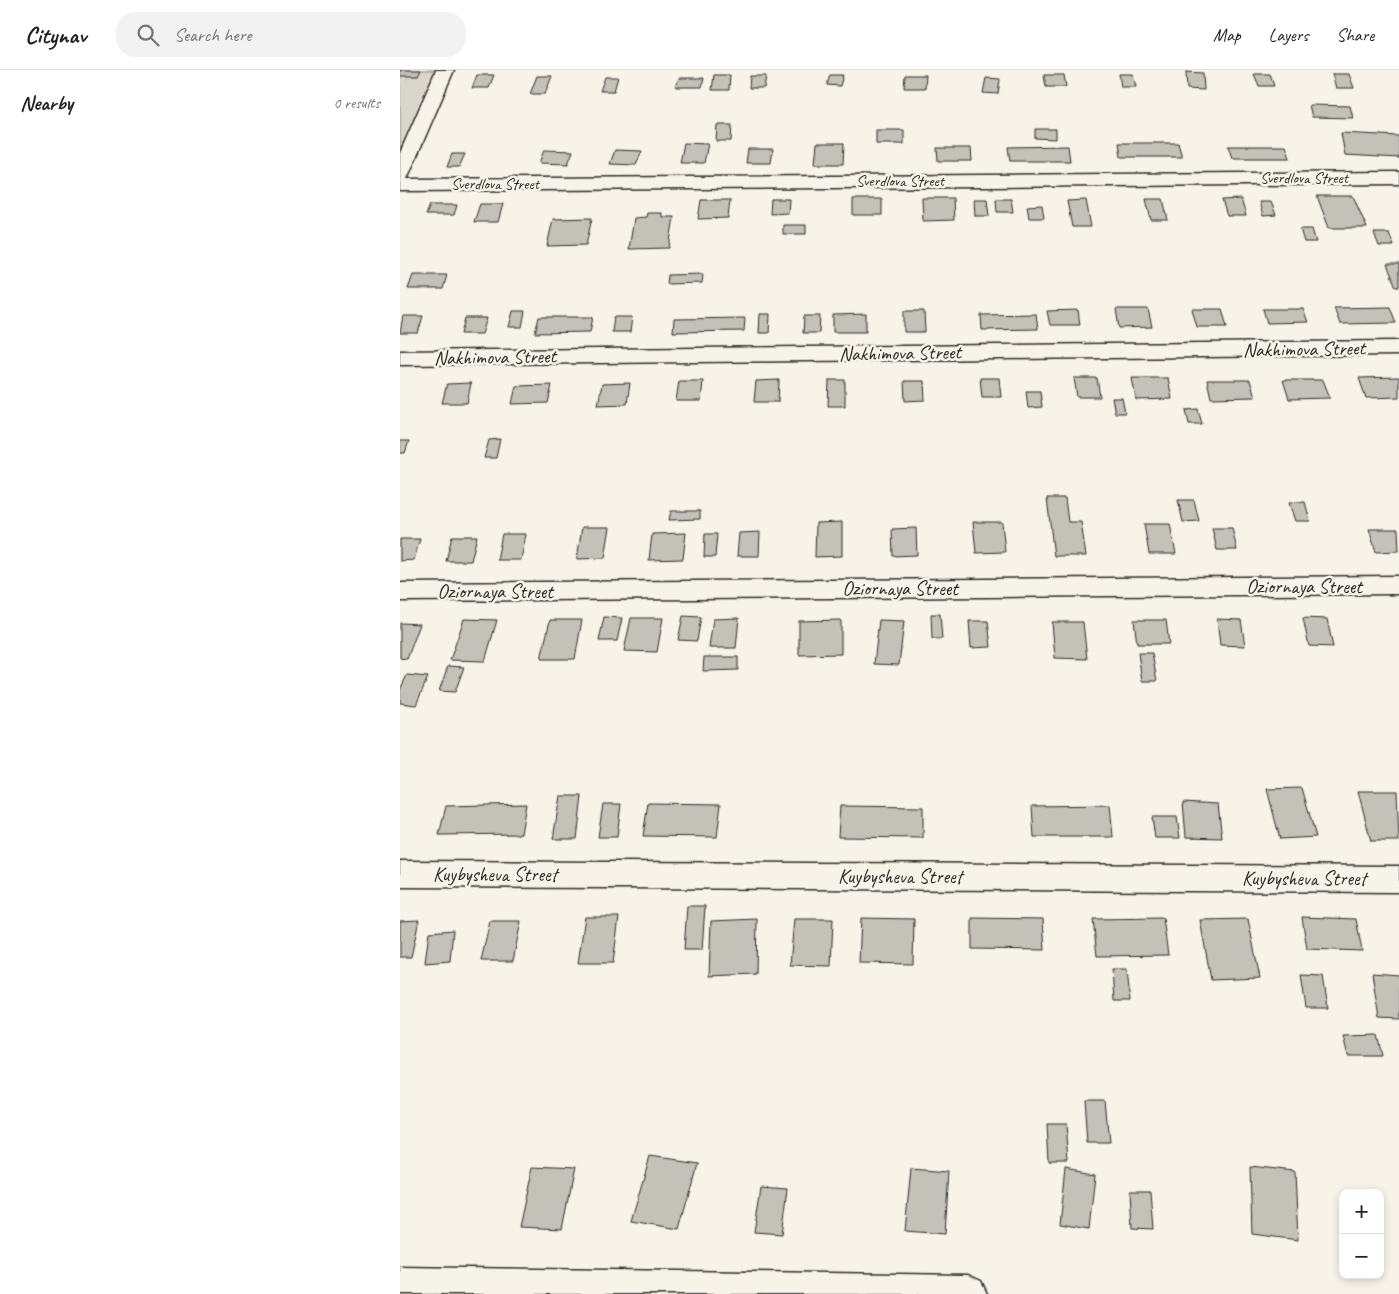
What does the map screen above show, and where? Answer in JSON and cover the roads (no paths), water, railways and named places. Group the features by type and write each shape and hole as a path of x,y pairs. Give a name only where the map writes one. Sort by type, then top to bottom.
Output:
{"street":[{"path":"400,175 445,70"},
{"name":"Sverdlova Street","path":"400,185 1399,178"},
{"name":"Nakhimova Street","path":"400,358 1399,348"},
{"name":"Oziornaya Street","path":"400,592 1399,585"},
{"name":"Kuybysheva Street","path":"400,874 1399,879"},
{"path":"400,1286 968,1294"}]}
